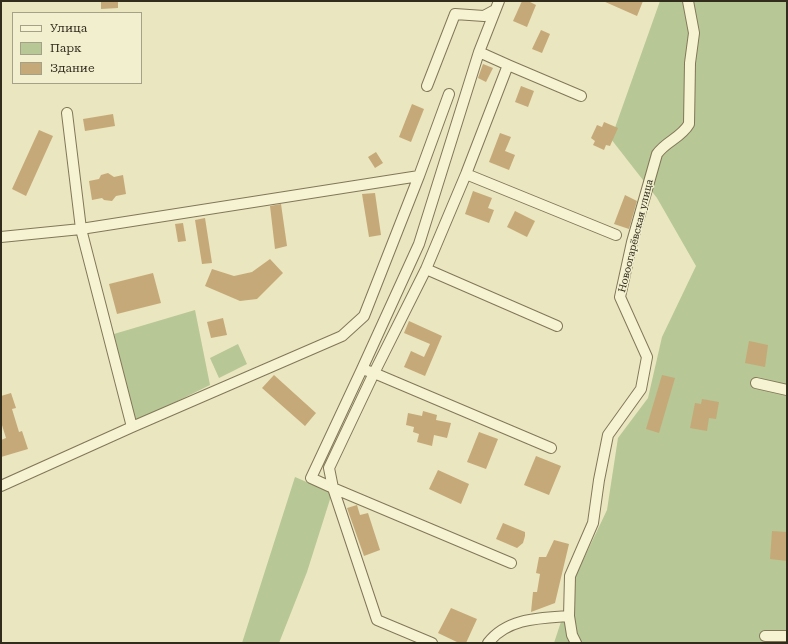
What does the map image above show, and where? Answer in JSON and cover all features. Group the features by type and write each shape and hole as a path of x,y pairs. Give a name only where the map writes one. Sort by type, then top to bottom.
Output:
{"street":[{"name":"Новоогарёвская улица","path":"576,643 572,635 569,616 570,576 593,523 599,480 608,435 640,389 647,357 620,297 632,242 657,154 662,147 684,132 689,124 690,63 694,33 688,1"},
{"path":"497,5 479,52 419,244 311,478 511,562"},
{"path":"427,86 455,14 484,16 497,5"},
{"path":"479,52 581,96"},
{"path":"432,643 377,620 333,488 329,468 426,269 466,174 508,65"},
{"path":"1,486 132,427 342,336 364,316 419,176 449,94"},
{"path":"67,113 81,229 132,427"},
{"path":"466,174 616,235"},
{"path":"1,237 81,229 419,176"},
{"path":"426,269 557,326"},
{"path":"362,369 551,448"},
{"path":"756,383 787,390"},
{"path":"488,643 493,636 506,627 535,618 569,616"},
{"path":"765,636 787,636"}],"green space":[{"path":"660,1 787,1 787,643 554,643 577,573 607,510 618,438 648,398 662,337 696,266 657,198 611,139"},
{"path":"195,310 210,385 143,418 136,419 133,414 114,334"},
{"path":"238,344 247,364 219,378 210,358"},
{"path":"295,477 332,493 307,572 279,643 242,643"}],"building":[{"path":"101,1 118,1 118,8 101,9"},
{"path":"522,1 528,1 536,5 527,27 513,21"},
{"path":"603,1 643,1 637,16"},
{"path":"541,30 550,34 542,53 532,49"},
{"path":"483,64 493,68 486,82 478,78"},
{"path":"521,86 534,91 528,107 515,102"},
{"path":"412,104 424,109 411,142 399,137"},
{"path":"113,114 115,126 85,131 83,119"},
{"path":"604,122 618,128 610,146 606,145 604,150 593,145 595,141 591,138 597,125 602,127"},
{"path":"39,130 53,136 26,196 12,189"},
{"path":"500,133 511,137 505,151 515,155 509,170 489,162"},
{"path":"376,152 383,163 375,168 368,157"},
{"path":"108,173 114,177 123,175 126,194 116,196 112,201 104,200 102,198 92,200 89,181 99,179 101,175"},
{"path":"473,191 492,198 488,208 494,210 489,223 465,214"},
{"path":"375,193 381,235 369,237 362,194"},
{"path":"625,195 637,201 629,229 614,224"},
{"path":"281,204 287,246 275,249 270,206"},
{"path":"515,211 535,221 527,237 507,227"},
{"path":"205,218 212,263 202,264 195,220"},
{"path":"183,223 186,241 178,242 175,224"},
{"path":"270,259 283,273 257,299 240,301 205,286 212,269 234,276 252,272"},
{"path":"153,273 161,303 117,314 109,284"},
{"path":"223,318 227,335 211,338 207,322"},
{"path":"409,321 442,336 425,376 404,367 411,351 424,357 430,344 404,333"},
{"path":"749,341 768,345 765,367 745,363"},
{"path":"274,375 316,413 305,426 262,388"},
{"path":"662,375 675,378 659,433 646,429"},
{"path":"11,393 16,408 12,409 19,432 22,431 28,449 1,457 1,440 6,438 1,422 1,396"},
{"path":"702,399 719,402 716,419 709,418 707,431 690,428 695,403 701,404"},
{"path":"423,411 437,415 436,420 451,423 447,438 434,435 432,446 417,442 419,434 413,432 414,427 406,425 408,413 422,416"},
{"path":"479,432 498,439 486,469 467,462"},
{"path":"536,456 561,466 549,495 524,485"},
{"path":"438,470 469,484 461,504 429,489"},
{"path":"357,505 360,515 368,513 380,550 364,556 347,508"},
{"path":"503,523 525,532 523,543 517,548 496,539"},
{"path":"772,531 787,532 787,561 770,559"},
{"path":"554,540 569,544 555,603 531,612 533,592 537,592 540,574 536,573 539,557 546,557"},
{"path":"451,608 477,619 466,643 459,643 438,633"}]}
